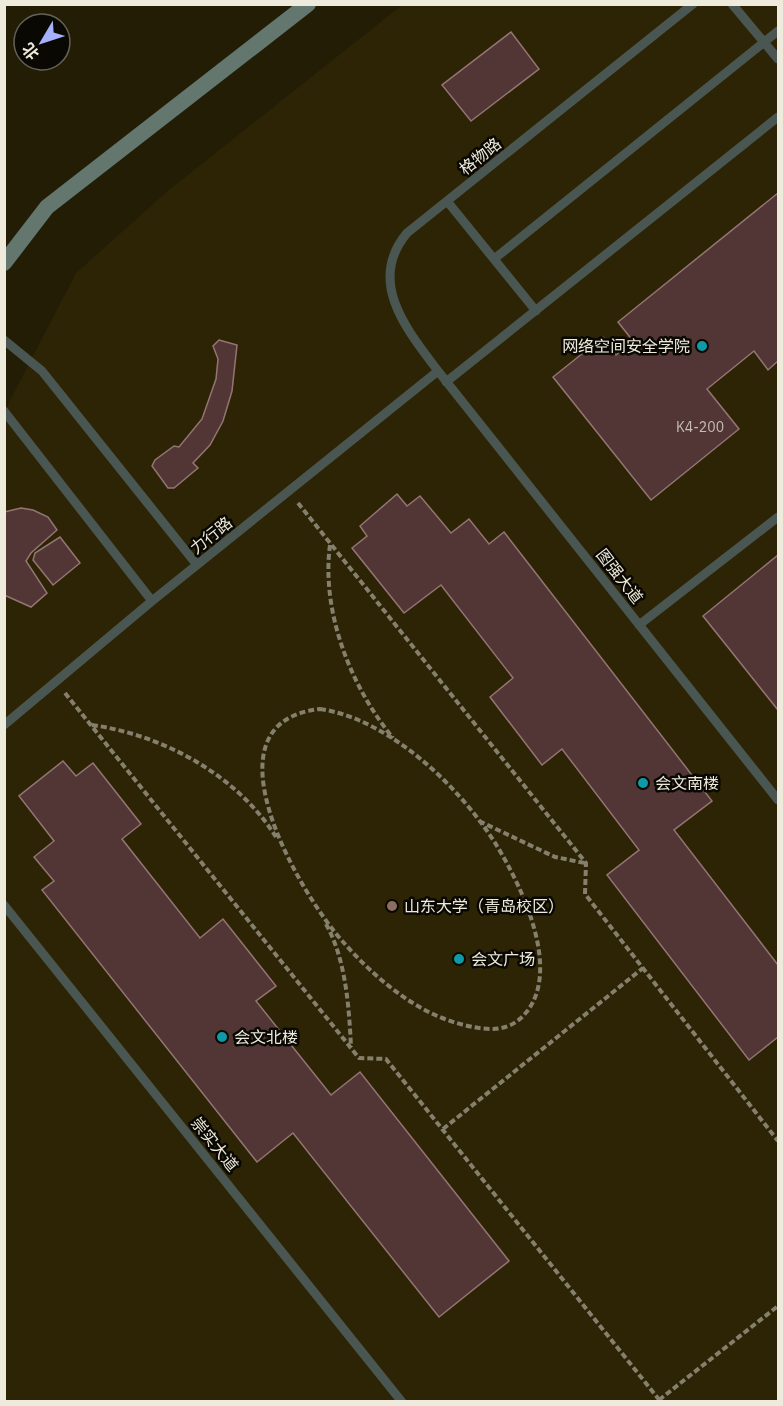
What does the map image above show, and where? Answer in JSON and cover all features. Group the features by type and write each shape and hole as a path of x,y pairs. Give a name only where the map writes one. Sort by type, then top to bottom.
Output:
{"main road":[{"path":"4,264 47,207 308,4"}],"lane":[{"name":"格物路","path":"438,371 398,314 390,282 391,267 403,238 693,4"},
{"path":"732,4 778,59"},
{"path":"494,259 778,31"},
{"path":"446,382 778,117"},
{"path":"447,201 536,310"},
{"path":"4,340 42,371 197,565"},
{"name":"图强大道","path":"438,371 778,800"},
{"name":"力行路","path":"4,725 197,565 438,371"},
{"path":"4,411 153,601"},
{"path":"639,625 778,517"},
{"name":"崇实大道","path":"4,905 402,1401"}],"path":[{"path":"289,492 586,863 585,894 778,1141"},
{"path":"331,544 329,581 340,639 365,698 395,741"},
{"path":"57,682 359,1058 386,1059 660,1400 778,1306"},
{"path":"319,911 376,976 419,1006 461,1025 484,1029 508,1028 529,1010 539,992 541,968 525,903 495,844 443,780 395,741 361,721 320,709 299,712 276,726 262,764 272,820 282,845 297,876 331,932 345,983 351,1048"},
{"path":"92,725 149,738 204,767 248,802 282,845"},
{"path":"477,820 544,852 586,863"},
{"path":"443,1129 643,969"}],"shaded area":[{"name":"山东大学（青岛校区）","path":"402,5 778,5 778,1401 5,1402 5,410 76,273 170,189"}],"building":[{"path":"511,32 539,69 471,121 442,85"},
{"name":"网络空间安全学院","path":"778,193 778,361 768,370 754,351 707,389 739,429 651,500 553,377 603,337 616,355 633,341 618,322"},
{"path":"219,340 237,345 232,391 223,421 210,445 193,463 198,468 174,488 168,488 152,466 155,460 174,446 179,447 202,419 216,379 218,359 213,346"},
{"name":"会文南楼","path":"397,494 407,506 420,496 451,533 469,519 489,544 504,532 712,801 674,830 778,965 778,1037 749,1060 607,875 639,850 562,749 542,765 490,697 513,678 441,585 404,613 352,548 367,536 360,526"},
{"path":"21,508 33,510 48,517 57,530 31,553 26,561 47,593 31,607 4,595 4,512"},
{"path":"60,537 80,563 53,585 33,560 35,553"},
{"path":"778,555 778,710 703,616"},
{"name":"会文北楼","path":"63,761 76,776 93,763 141,824 122,839 200,938 223,919 276,986 256,1001 331,1095 360,1072 509,1261 439,1317 293,1133 257,1162 42,890 54,881 34,857 54,841 19,796"}],"place":[{"name":"网络空间安全学院","path":"702,346"},
{"name":"会文南楼","path":"643,783"},
{"name":"山东大学（青岛校区）","path":"392,906"},
{"name":"会文广场","path":"459,959"},
{"name":"会文北楼","path":"222,1037"}]}
